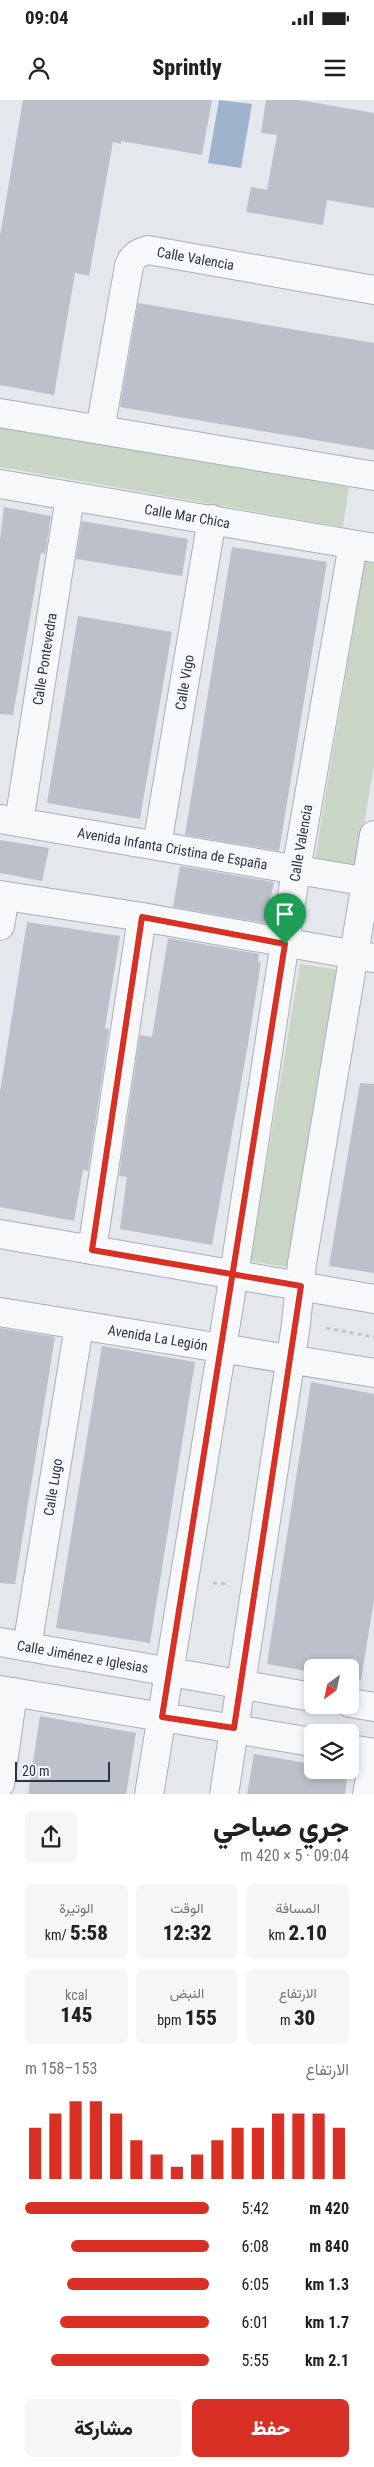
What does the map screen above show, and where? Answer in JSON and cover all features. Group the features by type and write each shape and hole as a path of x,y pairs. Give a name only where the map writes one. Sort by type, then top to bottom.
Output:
{"street":[{"name":"Calle Valencia","path":"100,430 128,266 131,260 141,252 148,250 374,290"},
{"path":"0,413 374,476"},
{"name":"Calle Mar Chica","path":"0,484 363,546"},
{"name":"Calle Pontevedra","path":"10,820 70,497"},
{"name":"Calle Vigo","path":"157,845 212,519"},
{"name":"Calle Valencia","path":"149,1794 234,1274 296,870 363,546"},
{"name":"Avenida Infanta Cristina de España","path":"10,820 370,882"},
{"path":"224,1794 296,1324 302,1263 365,957 374,835"},
{"path":"0,926 3,896 142,917 365,957"},
{"path":"92,1250 142,917"},
{"path":"0,1234 374,1299"},
{"name":"Avenida La Legión","path":"0,1312 374,1373"},
{"name":"Calle Lugo","path":"27,1647 79,1326"},
{"name":"Calle Jiménez e Iglesias","path":"0,1642 304,1696"},
{"path":"0,1784 6,1691 304,1741"},
{"path":"359,1704 374,1707"},
{"path":"359,1751 374,1754 367,1794"}],"path":[{"path":"296,1324 374,1337"}],"green space":[{"path":"0,426 349,487 343,527 0,467"},
{"path":"365,560 374,562 374,765 357,866 315,859"},
{"path":"300,964 339,970 291,1268 250,1261"}],"water":[{"path":"219,100 252,104 241,168 208,163"}],"building":[{"path":"23,100 212,100 202,155 121,141 121,144 113,142 89,276 75,273 54,395 0,385 0,236"},
{"path":"266,100 299,100 374,113 374,208 327,200 323,225 246,212 251,187 267,190 277,135 261,133"},
{"path":"138,303 374,343 374,450 120,407"},
{"path":"4,507 51,516 45,554 41,553 13,715 0,714 0,540"},
{"path":"82,521 188,539 182,576 76,559"},
{"path":"232,547 327,562 279,851 185,835"},
{"path":"78,616 172,632 140,819 47,803"},
{"path":"0,840 49,848 42,881 0,873"},
{"path":"180,866 274,882 265,923 173,907"},
{"path":"27,922 120,936 105,1028 109,1029 88,1171 83,1170 74,1221 0,1207 0,1092"},
{"path":"168,938 259,954 258,962 261,962 212,1245 120,1229 127,1177 119,1176 140,1035 152,1037"},
{"path":"360,1083 374,1084 374,1273 329,1266"},
{"path":"0,1328 55,1337 15,1584 0,1583"},
{"path":"102,1346 195,1362 150,1643 56,1628"},
{"path":"311,1382 374,1394 374,1600 361,1680 359,1680 359,1659 304,1659 304,1671 267,1664"},
{"path":"40,1716 136,1733 126,1794 28,1794"},
{"path":"254,1754 304,1763 304,1779 347,1779 345,1794 247,1794"}],"route":[{"path":"285,944 142,917 92,1250 234,1274 301,1286 234,1728 162,1717 234,1274 285,944"}]}
